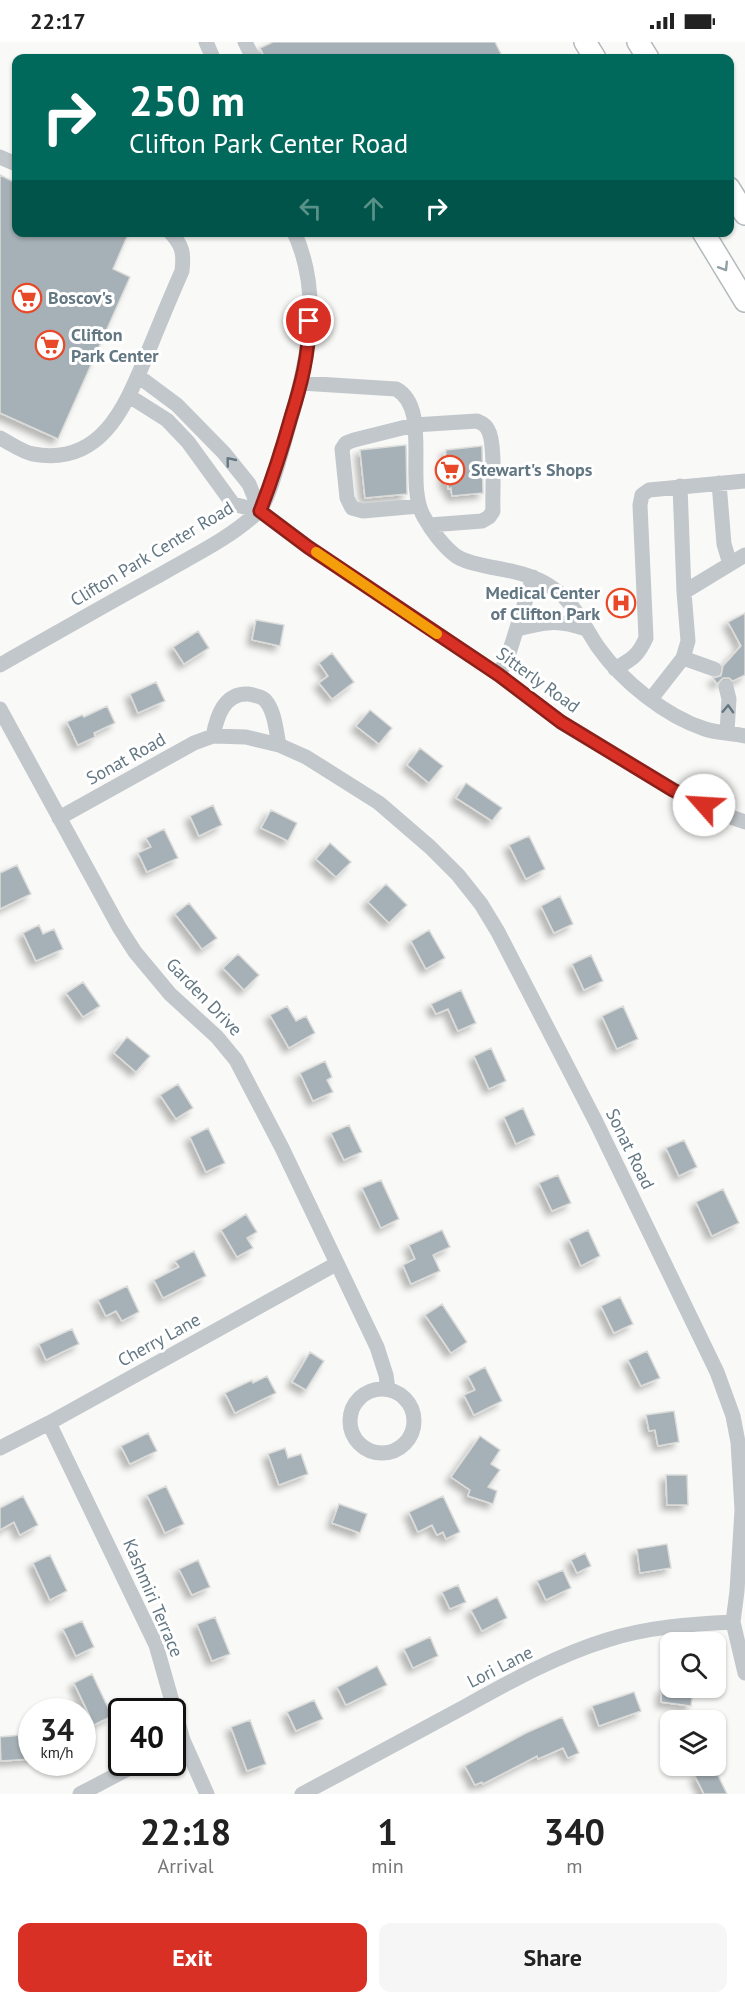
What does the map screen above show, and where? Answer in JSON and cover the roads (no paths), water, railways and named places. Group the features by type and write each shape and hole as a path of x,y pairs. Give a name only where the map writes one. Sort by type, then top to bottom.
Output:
{"highway":[{"path":"734,196 745,214"},
{"path":"706,237 745,301"}],"street":[{"path":"0,438 30,454 47,456 87,447 110,428 129,396 182,271 184,254 174,237"},
{"name":"Clifton Park Center Road","path":"0,665 222,539 260,511 275,474 301,383 309,339 309,284 296,237"},
{"path":"138,376 177,405 224,453 249,484 260,511"},
{"path":"301,383 396,389 405,394 412,407 417,500 423,516 455,556 470,563 518,572 555,589 575,611 615,669 632,687 688,723 708,730 745,736"},
{"path":"129,396 166,420 188,442 232,504 260,511"},
{"path":"419,506 363,511 352,508 347,498 341,458 342,449 346,443 414,425 477,421 484,425 490,431 492,445 493,511 489,518 482,521 430,525"},
{"path":"615,669 633,659 640,652 646,638 640,505 642,495 649,490 745,481"},
{"path":"719,483 724,544 730,564"},
{"path":"651,699 683,658 688,641 680,486"},
{"name":"Sitterly Road","path":"260,511 308,547 499,675 561,722 673,790 719,813 745,822"},
{"path":"684,592 745,555"},
{"path":"499,675 517,629 533,577"},
{"path":"517,629 545,622 565,622 586,629"},
{"path":"683,658 714,669"},
{"path":"726,687 729,699 727,732"},
{"path":"213,736 216,717 224,704 233,697 243,694 254,695 267,701 279,745"},
{"name":"Garden Drive","path":"0,709 119,927 135,952 170,994 217,1036 236,1060 282,1148 377,1347 388,1389"},
{"name":"Sonat Road","path":"59,818 194,743 213,736 246,737 279,745 306,757 379,803 458,875 481,904 498,932 580,1091 717,1372 733,1416 738,1442 742,1509 738,1591 733,1623 745,1673"},
{"name":"Cherry Lane","path":"0,1448 336,1264"},
{"path":"388,1389 403,1395 408,1401 414,1416 414,1424 409,1440 403,1446 388,1452 372,1451 358,1442 353,1434 350,1426 352,1409 357,1401 370,1390 388,1389"},
{"name":"Kashmiri Terrace","path":"49,1423 156,1646 168,1698"},
{"name":"Lori Lane","path":"302,1794 515,1680 580,1650 638,1631 687,1624 733,1623"},
{"name":"Kashmiri Terrace","path":"186,1757 207,1794"},
{"path":"81,1794 115,1776"}],"place":[{"name":"Boscov's","path":"27,298"},
{"name":"Clifton Park Center","path":"50,345"},
{"name":"Stewart's Shops","path":"450,470"},
{"name":"Medical Center of Clifton Park","path":"621,603"}]}
